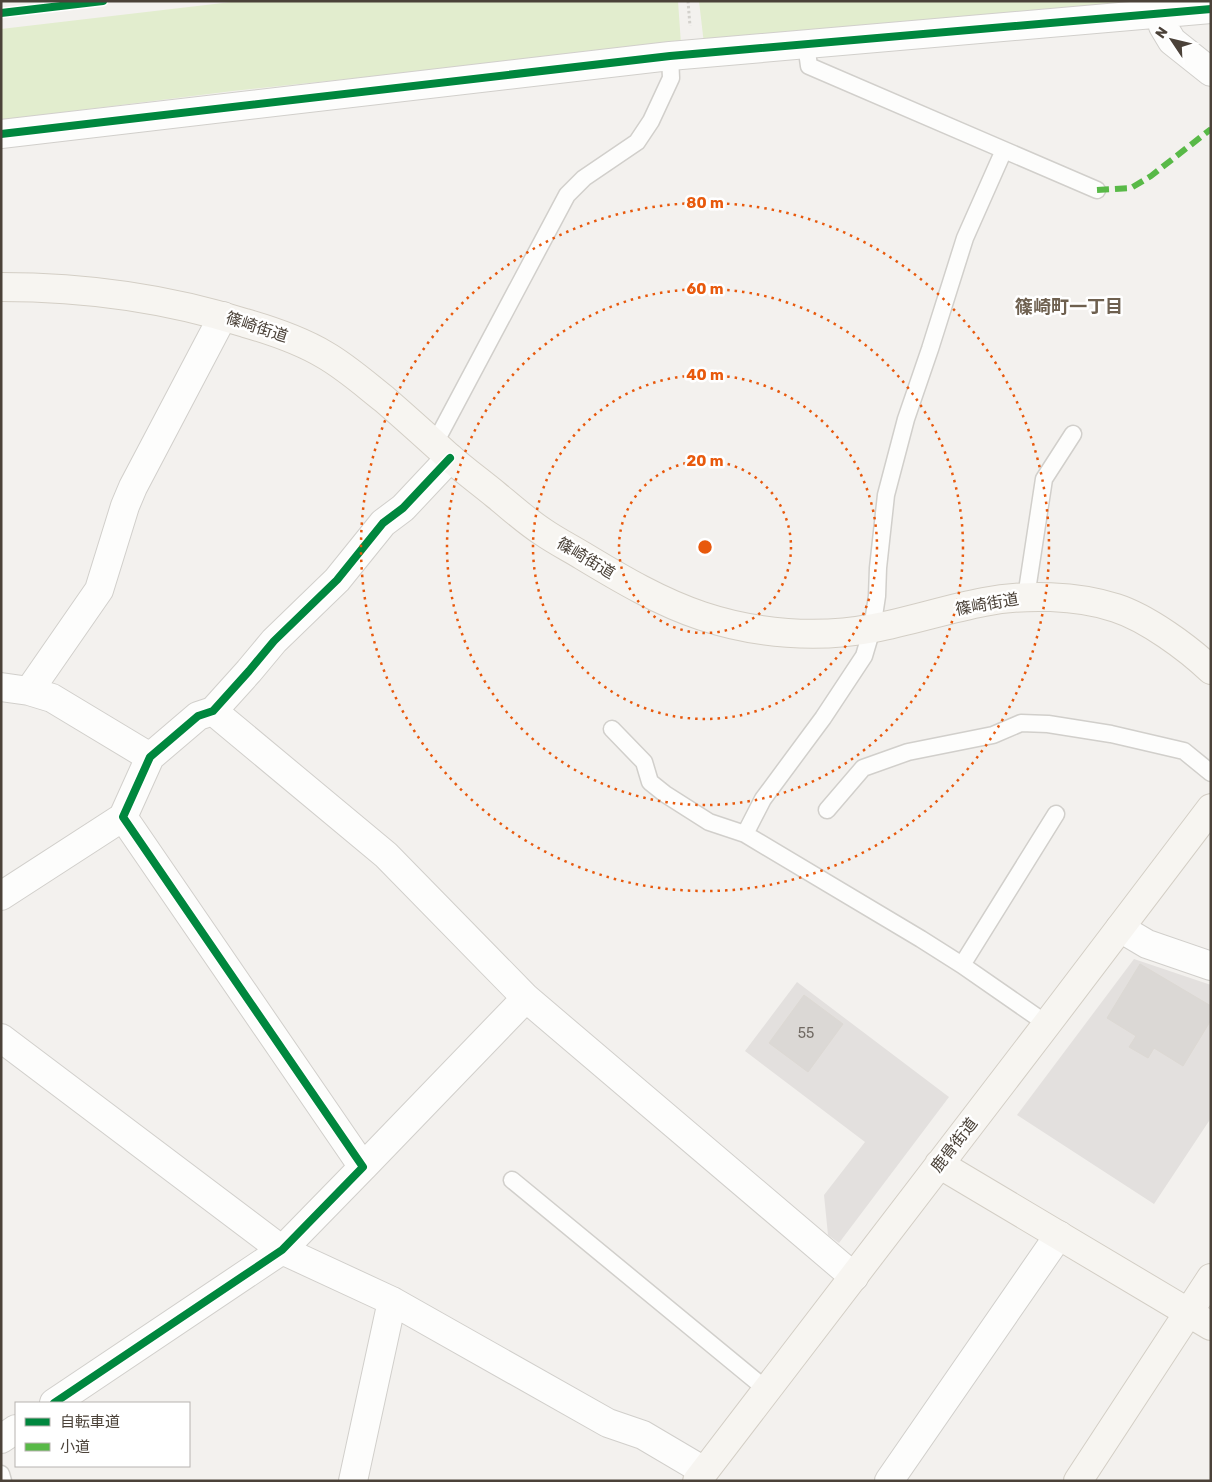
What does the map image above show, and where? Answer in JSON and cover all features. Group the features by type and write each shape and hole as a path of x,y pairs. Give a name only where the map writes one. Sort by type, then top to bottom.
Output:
{"street":[{"path":"1,134 670,56 1211,9"},
{"path":"1160,12 1163,26 1172,41 1211,72"},
{"name":"篠崎街道","path":"1,288 43,287 107,293 161,301 222,316 288,336 326,355 363,382 443,451 541,531 616,576 662,600 703,616 747,628 784,633 827,634 872,629 988,601 1026,597 1078,599 1117,608 1150,624 1208,659"},
{"path":"29,691 99,590 125,506 133,487 222,316"},
{"path":"1,896 124,817 150,757 198,716 213,711 274,641 338,580 383,523 403,508 443,451"},
{"path":"1,687 29,691 52,698 150,757"},
{"path":"213,711 386,855 526,998 854,1277"},
{"name":"鹿骨街道","path":"707,1478 767,1390 1211,808"},
{"path":"124,817 363,1167"},
{"path":"1120,928 1147,944 1211,966"},
{"path":"55,1402 282,1250 526,998"},
{"path":"1,1038 282,1250 392,1301 608,1423 643,1435 707,1478"},
{"path":"939,1164 1200,1319"},
{"path":"889,1481 1059,1235"},
{"path":"1078,1481 1200,1319 1211,1278"},
{"path":"353,1481 392,1301"},
{"path":"1,1439 15,1430"}],"lane":[{"path":"806,44 809,66 1097,190"},
{"path":"443,451 567,195 584,178 636,142 651,121 671,78 670,56"},
{"path":"745,834 763,799 823,718 864,656 872,629 877,596 878,568 886,496 906,419 965,238 1004,150"},
{"path":"1026,597 1044,479 1073,434"},
{"path":"827,810 863,768 908,752 993,735 1021,723 1048,724 1110,734 1184,751 1211,773"},
{"path":"612,729 644,762 650,782 666,794 709,822 745,834 921,939 1047,1024"},
{"path":"962,966 1056,814"},
{"path":"512,1180 767,1390"},
{"path":"1,1474 3,1481"}],"path":[{"path":"1,14 103,1"},
{"path":"688,1 691,33"}],"green space":[{"path":"240,1 678,1 681,44 233,91 1,120 1,29"},
{"path":"699,1 1181,1 704,44"}],"shaded area":[{"path":"1134,959 1211,985 1211,1118 1154,1204 1017,1115"},
{"path":"797,982 949,1097 839,1243 828,1235 824,1195 865,1142 745,1051"}],"building":[{"path":"1140,964 1211,1006 1211,1020 1183,1066 1154,1048 1148,1058 1129,1047 1136,1036 1107,1018"},
{"path":"804,995 843,1024 808,1072 769,1043"}],"marked path":[{"path":"1097,190 1131,188 1151,176 1211,129"}],"cycle path":[{"path":"1,13 103,1"},
{"path":"1,134 670,56 1211,9"},
{"path":"55,1402 282,1250 363,1167 123,817 150,757 198,716 213,711 274,641 337,580 383,523 403,508 450,458"}],"district":[{"name":"篠崎町一丁目","path":"1069,307"}]}
